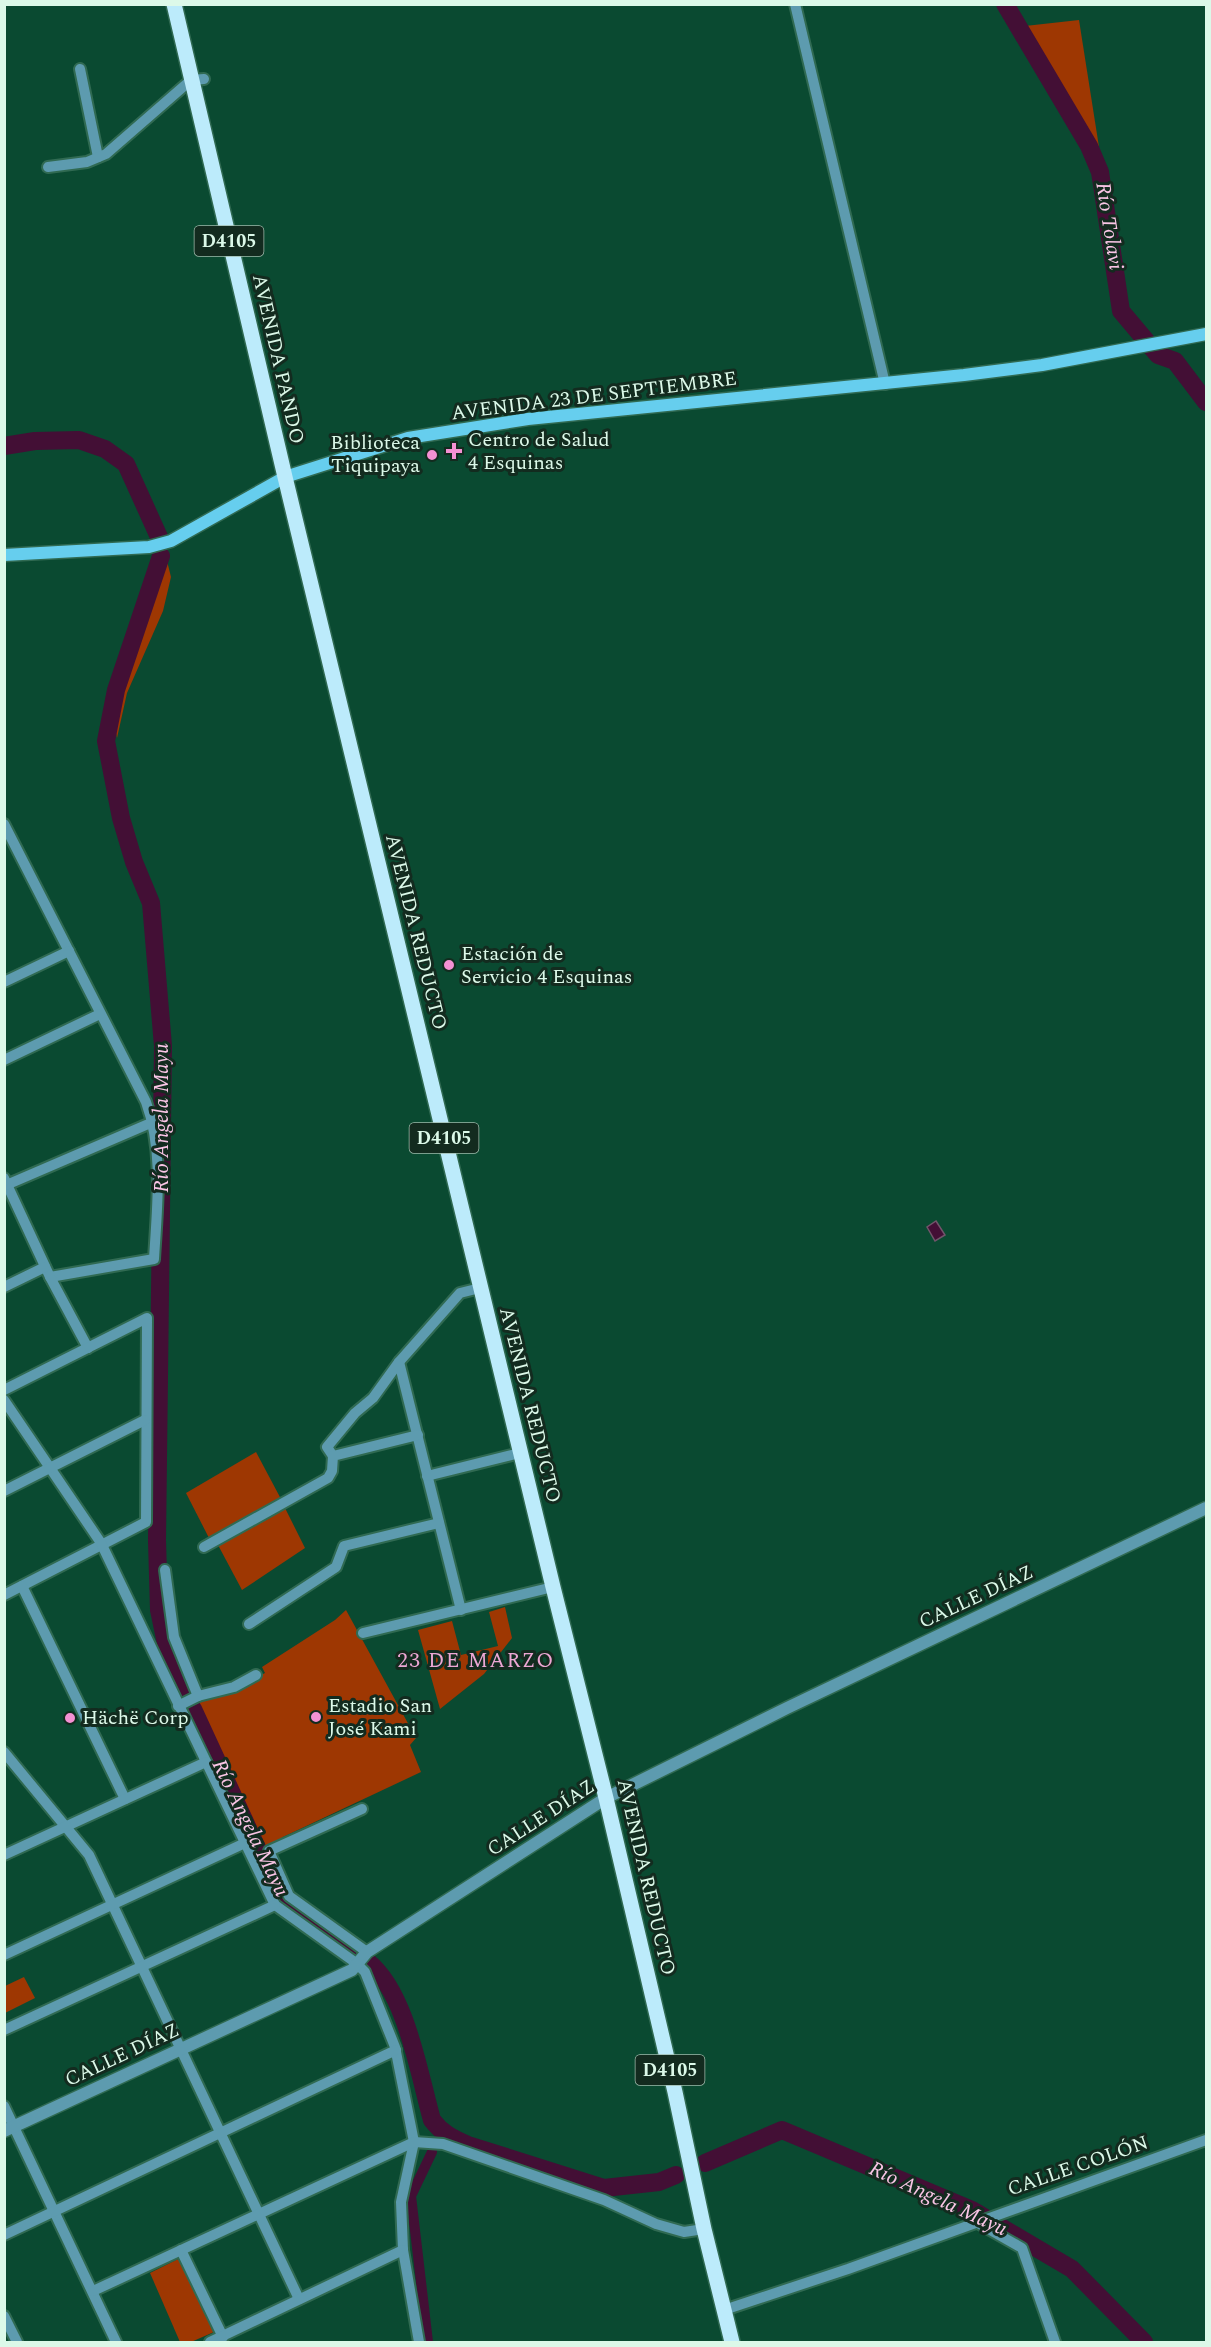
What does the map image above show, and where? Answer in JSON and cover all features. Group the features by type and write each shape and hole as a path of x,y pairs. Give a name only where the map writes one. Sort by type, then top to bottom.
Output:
{"main road":[{"name":"AVENIDA PANDO","path":"174,4 198,80 285,477"},
{"name":"AVENIDA 23 DE SEPTIEMBRE","path":"4,555 149,547 171,541 285,477 408,438 501,423 885,384 1042,364 1206,334"},
{"name":"AVENIDA REDUCTO","path":"285,477 520,1453 606,1798 732,2343"}],"street":[{"path":"795,4 885,384"},
{"path":"80,69 98,157"},
{"path":"48,167 87,162 106,154 198,80"},
{"path":"4,824 146,1102 153,1122 158,1190 154,1259 47,1272 4,1287"},
{"path":"4,982 69,951"},
{"path":"4,1060 100,1014"},
{"path":"88,1348 47,1272 6,1183 153,1122"},
{"path":"204,1547 328,1478 332,1471 333,1456 327,1447 355,1413 373,1398 399,1362 460,1293 480,1288"},
{"path":"4,1390 147,1318 146,1522 4,1594"},
{"path":"399,1362 460,1610"},
{"path":"4,1400 101,1544 275,1905 356,1963 365,1972 396,2050 414,2142 401,2202 404,2250 419,2343"},
{"path":"4,1491 145,1420"},
{"path":"333,1456 418,1435"},
{"path":"427,1476 520,1453"},
{"name":"CALLE DÍAZ","path":"9,2129 352,1970 368,1952 606,1798 787,1708 1206,1508"},
{"path":"249,1624 336,1567 345,1546 439,1523"},
{"path":"165,1570 174,1637 198,1696"},
{"path":"22,1586 125,1799"},
{"path":"363,1633 553,1587"},
{"path":"178,1706 198,1696 234,1687 256,1675"},
{"path":"4,1752 89,1855 299,2299"},
{"path":"4,1855 206,1762"},
{"path":"362,1809 269,1851 289,1896 368,1952"},
{"path":"4,1955 245,1844"},
{"path":"4,2030 275,1905"},
{"path":"4,2235 396,2050"},
{"path":"4,2106 9,2129 54,2211 116,2343"},
{"name":"CALLE COLÓN","path":"724,2310 848,2269 1206,2140"},
{"path":"93,2291 414,2142 443,2144 604,2200 656,2224 684,2232 704,2229"},
{"path":"976,2222 1022,2248 1055,2343"},
{"path":"181,2250 216,2340 404,2250"},
{"path":"4,2316 16,2343"}],"shaded area":[{"path":"1079,20 1099,147 1025,26"},
{"path":"165,553 171,577 163,611 127,693 117,738 116,713 119,700 148,614"},
{"path":"936,1221 945,1235 935,1241 927,1227"},
{"path":"256,1452 281,1499 209,1538 186,1493"},
{"path":"285,1508 305,1548 242,1590 218,1545"},
{"path":"505,1607 512,1638 484,1674 440,1709 418,1630 452,1621 461,1655 498,1646 489,1612"},
{"name":"Estadio San José Kami","path":"346,1610 416,1738 410,1745 421,1772 283,1837 266,1850 267,1861 259,1866 184,1707 199,1700 218,1696 265,1673 262,1667 335,1620"},
{"path":"24,1977 35,1998 5,2013 5,1986"},
{"path":"180,2258 214,2332 191,2342 180,2342 150,2273"}],"waterway":[{"name":"Río Tolavi","path":"1005,4 1089,146 1100,172 1121,311 1158,355 1175,361 1206,402"},
{"name":"Río Angela Mayu","path":"4,446 35,441 79,440 105,449 126,464 159,537"},
{"name":"Río Angela Mayu","path":"161,556 116,690 106,741 121,818 134,862 151,903 163,1046 157,1540 159,1610 168,1653 185,1690"},
{"name":"Río Angela Mayu","path":"193,1709 281,1900 355,1952"},
{"name":"Río Angela Mayu","path":"368,1962 381,1976 402,2013 432,2120 448,2135 468,2145 604,2188 659,2182 676,2175"},
{"name":"Río Angela Mayu","path":"705,2163 782,2130 972,2210 1072,2269 1144,2342"},
{"path":"428,2342 411,2196 432,2152"}],"place":[{"name":"Centro de Salud 4 Esquinas","path":"454,451"},
{"name":"Biblioteca Tiquipaya","path":"432,455"},
{"name":"Estación de Servicio 4 Esquinas","path":"449,965"},
{"name":"Estadio San José Kami","path":"316,1717"},
{"name":"Hächë Corp","path":"70,1718"}],"district":[{"name":"23 DE MARZO","path":"476,1661"}]}
